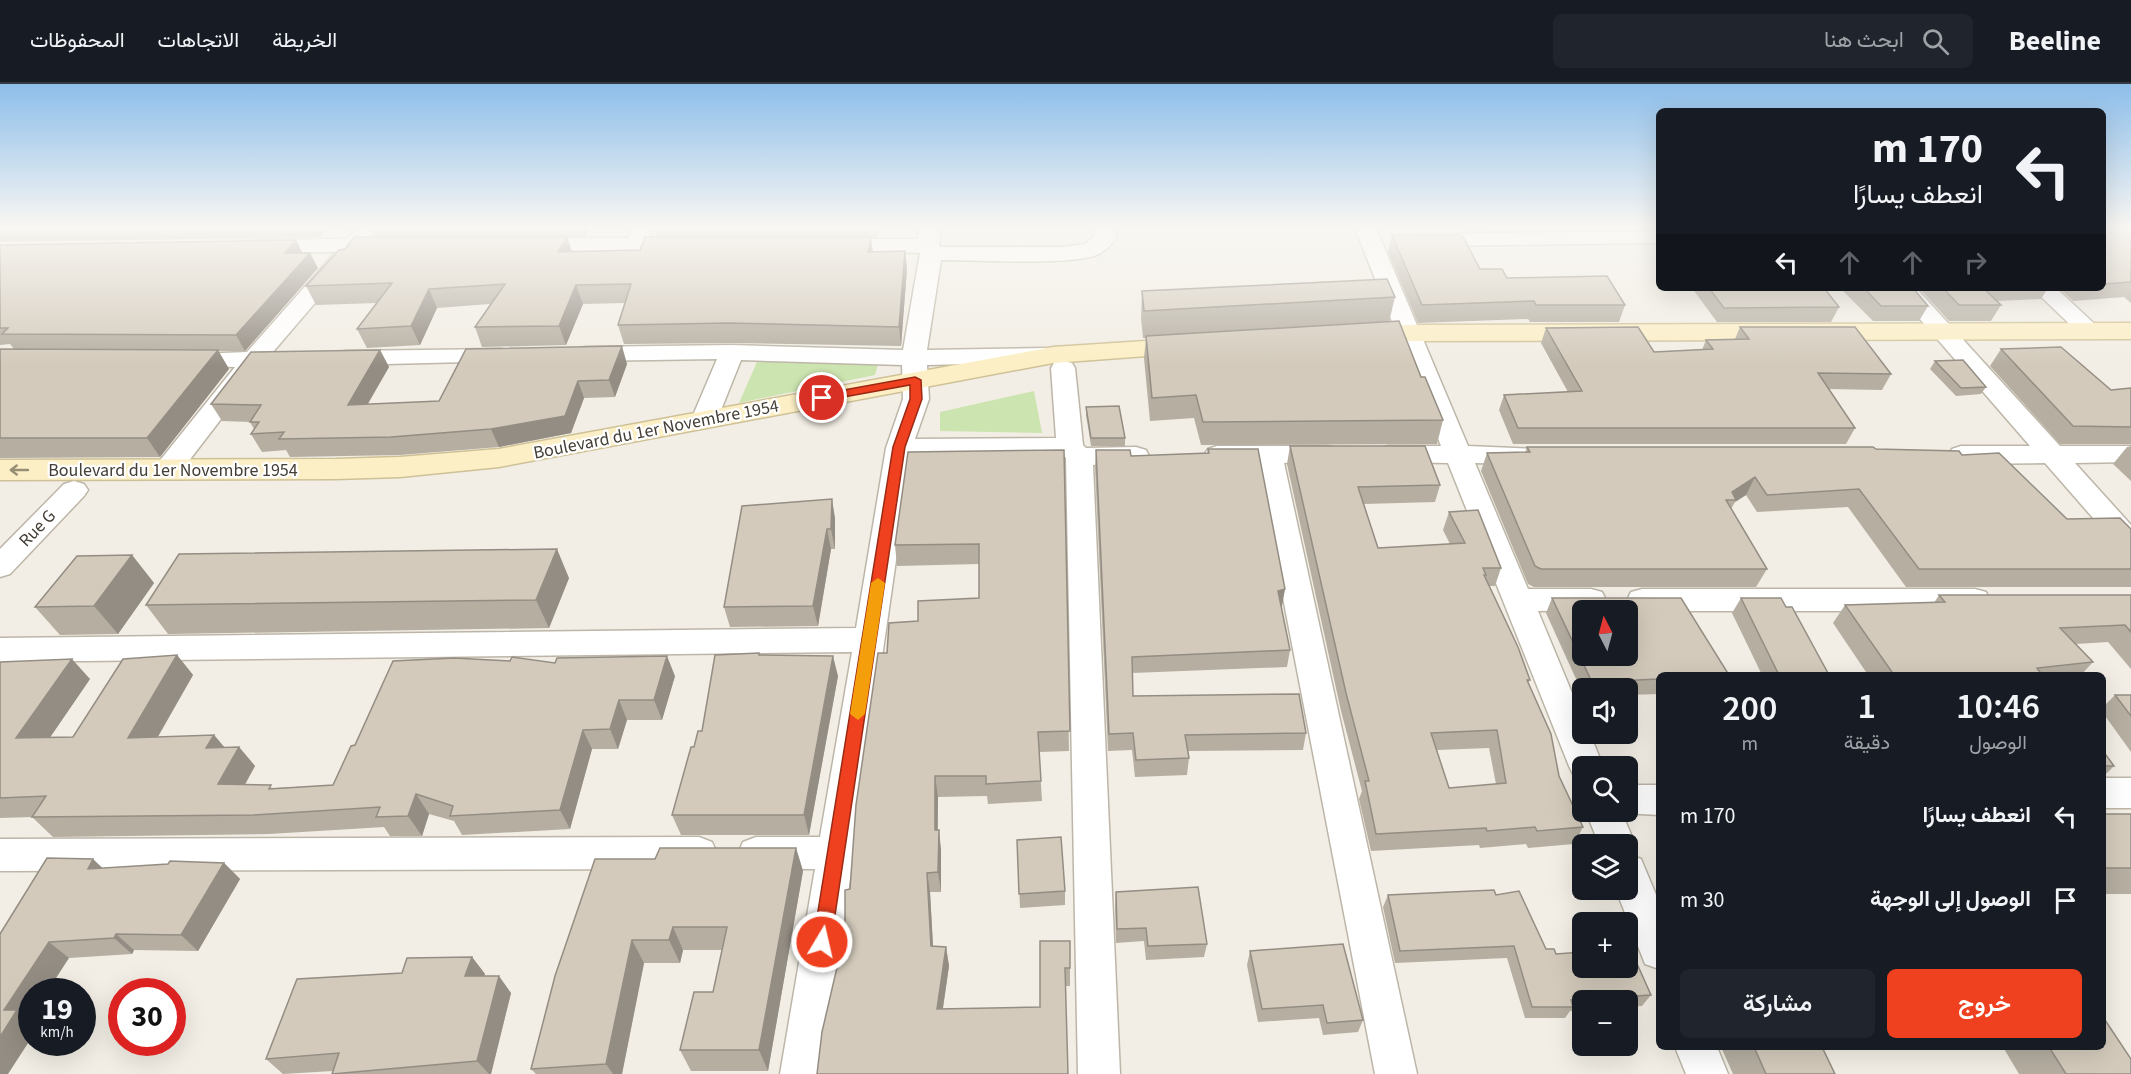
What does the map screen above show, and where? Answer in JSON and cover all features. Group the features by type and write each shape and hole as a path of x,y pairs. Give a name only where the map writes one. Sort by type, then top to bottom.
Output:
{"main road":[{"path":"1335,338 1406,333 2131,331"},
{"name":"Boulevard du 1er Novembre 1954","path":"0,491 80,480 162,478 475,461 915,379 1058,361 1096,351 1216,344"},
{"name":"Boulevard du 1er Novembre 1954","path":"162,478 385,486 490,478 569,468 915,379"},
{"name":"Boulevard du 1er Novembre 1954","path":"0,470 80,480"}],"street":[{"path":"162,478 254,360 328,274"},
{"path":"801,1074 899,447 915,379 926,274"},
{"path":"1391,274 1406,333 1582,756"},
{"path":"1907,291 1944,330 2131,543"},
{"path":"2046,291 2089,330"},
{"path":"704,420 732,352"},
{"path":"564,355 732,352 915,379 1058,361 1074,452 1099,1074"},
{"path":"161,360 528,355"},
{"path":"899,447 1162,456"},
{"path":"1269,454 1396,1074"},
{"path":"1933,455 2131,454"},
{"path":"1197,455 1552,455"},
{"name":"Rue G","path":"0,567 80,480"},
{"path":"1518,600 2001,600"},
{"path":"0,650 870,640"},
{"path":"2106,794 2131,793"},
{"path":"1638,800 1656,800"},
{"path":"0,855 836,853"},
{"path":"1638,897 1656,943"},
{"path":"1697,1050 1707,1074"}],"green space":[{"path":"760,355 880,356 875,375 739,403"},
{"path":"1034,391 1042,433 940,431 940,412"}],"building":[{"path":"0,274 291,274 236,335 2,334 8,328 0,328"},
{"path":"317,274 903,274 899,327 728,323 618,325 631,284 576,285 559,326 475,327 505,284 429,289 411,326 357,329 392,283 306,286"},
{"path":"1409,274 1505,274 1507,278 1607,276 1625,305 1536,305 1534,301 1422,305"},
{"path":"2106,274 2131,274 2131,282 2106,284"},
{"path":"1387,279 1395,297 1144,311 1142,291"},
{"path":"1711,291 1826,291 1839,307 1724,308"},
{"path":"1867,291 1916,291 1928,306 1881,306"},
{"path":"1946,291 1986,291 2001,305 1959,305"},
{"path":"1399,321 1421,377 1425,377 1443,420 1203,422 1196,395 1152,398 1146,336"},
{"path":"1638,327 1654,352 1713,349 1706,340 1749,339 1740,327 1855,327 1891,374 1818,373 1855,428 1518,428 1504,395 1582,391 1546,328"},
{"path":"622,346 609,380 578,381 565,416 491,429 391,437 279,439 284,432 251,434 259,422 250,422 261,405 211,404 251,352 380,350 348,405 439,401 466,349"},
{"path":"2061,347 2111,390 2131,388 2131,427 2073,426 2001,349"},
{"path":"0,349 218,350 147,438 0,438"},
{"path":"1963,360 1986,387 1961,388 1935,361"},
{"path":"1119,406 1125,438 1091,438 1086,407"},
{"path":"1290,446 1425,446 1440,485 1358,487 1378,548 1465,543 1449,512 1478,510 1501,568 1483,568 1486,575 1484,575 1518,647 1530,680 1527,680 1551,734 1559,776 1572,804 1572,822 1581,822 1583,827 1537,831 1535,827 1487,831 1486,828 1376,834 1365,781 1369,781 1346,693","holes":["1497,730 1506,783 1449,788 1431,733"]},
{"path":"1527,447 1873,447 1876,449 1959,451 1962,455 1999,453 2067,519 2120,518 2131,529 2131,569 1919,569 1859,489 1767,495 1755,477 1732,492 1736,500 1726,500 1767,569 1541,569 1535,566 1487,453 1530,452"},
{"path":"1208,449 1258,449 1285,589 1278,591 1290,650 1132,657 1133,696 1299,694 1306,733 1185,735 1189,758 1136,760 1133,733 1109,734 1096,450 1130,450 1131,456 1209,453"},
{"path":"1064,450 1070,731 1038,732 1041,781 986,784 986,776 935,776 935,830 939,830 938,872 927,873 931,946 946,947 937,1009 1040,1007 1040,941 1070,941 1070,968 1065,968 1068,1074 817,1074 822,1032 845,933 845,890 850,889 856,805 878,653 887,653 889,623 918,621 918,601 979,598 979,544 895,545 908,452"},
{"path":"832,499 831,529 827,529 813,606 724,607 742,506"},
{"path":"557,549 536,600 146,605 179,554"},
{"path":"132,555 94,606 35,607 77,556"},
{"path":"1939,595 2131,595 2131,632 2125,625 2060,628 2093,662 2037,668 2040,672 1892,672 1845,605 1945,602"},
{"path":"1552,598 1681,598 1727,672 1656,672 1656,679 1590,678 1584,666 1638,666 1638,600 1572,600 1572,640"},
{"path":"1741,598 1781,598 1786,607 1792,607 1827,672 1778,672"},
{"path":"759,653 759,655 833,656 804,815 672,815 691,747 694,747 698,731 702,731 715,655"},
{"path":"177,655 128,738 214,735 206,748 239,747 218,784 271,785 269,789 333,785 351,746 355,745 393,661 454,658 510,661 512,657 555,663 557,658 667,656 654,700 619,700 610,729 583,730 560,810 450,816 453,806 416,794 408,816 376,817 380,807 253,815 32,817 46,796 0,798 0,662 72,659 16,738 73,737 123,659"},
{"path":"2115,695 2131,695 2131,716"},
{"path":"2106,755 2114,766 2106,766"},
{"path":"2106,814 2131,814 2131,868 2106,868"},
{"path":"1061,837 1065,891 1019,894 1017,840"},
{"path":"660,848 796,848 759,1050 680,1050 694,992 713,992 727,927 673,927 669,940 632,940 606,1064 531,1069 555,976 595,859 655,859"},
{"path":"47,858 93,859 88,869 168,864 170,861 224,863 181,935 116,934 114,938 49,942 25,978 18,978 18,989 4,1010 17,1010 0,1037 0,934"},
{"path":"1198,887 1207,944 1148,946 1146,928 1117,929 1116,892"},
{"path":"1494,890 1496,895 1519,891 1546,949 1554,949 1556,954 1572,953 1572,978 1638,978 1638,966 1651,995 1638,996 1638,990 1572,990 1572,1007 1532,1007 1514,946 1400,951 1388,895"},
{"path":"1343,944 1363,1020 1327,1023 1323,1005 1262,1009 1250,951"},
{"path":"472,957 465,976 499,976 477,1061 332,1074 339,1053 266,1059 297,979 402,973 407,958"},
{"path":"2106,1022 2131,1059 2131,1074 2066,1074 2051,1050 2106,1050"},
{"path":"1755,1050 1823,1050 1835,1074 1766,1074"}],"slow traffic":[{"path":"858,714 878,583"}],"route":[{"path":"822,398 915,380 916,399 899,447 822,942"}]}
